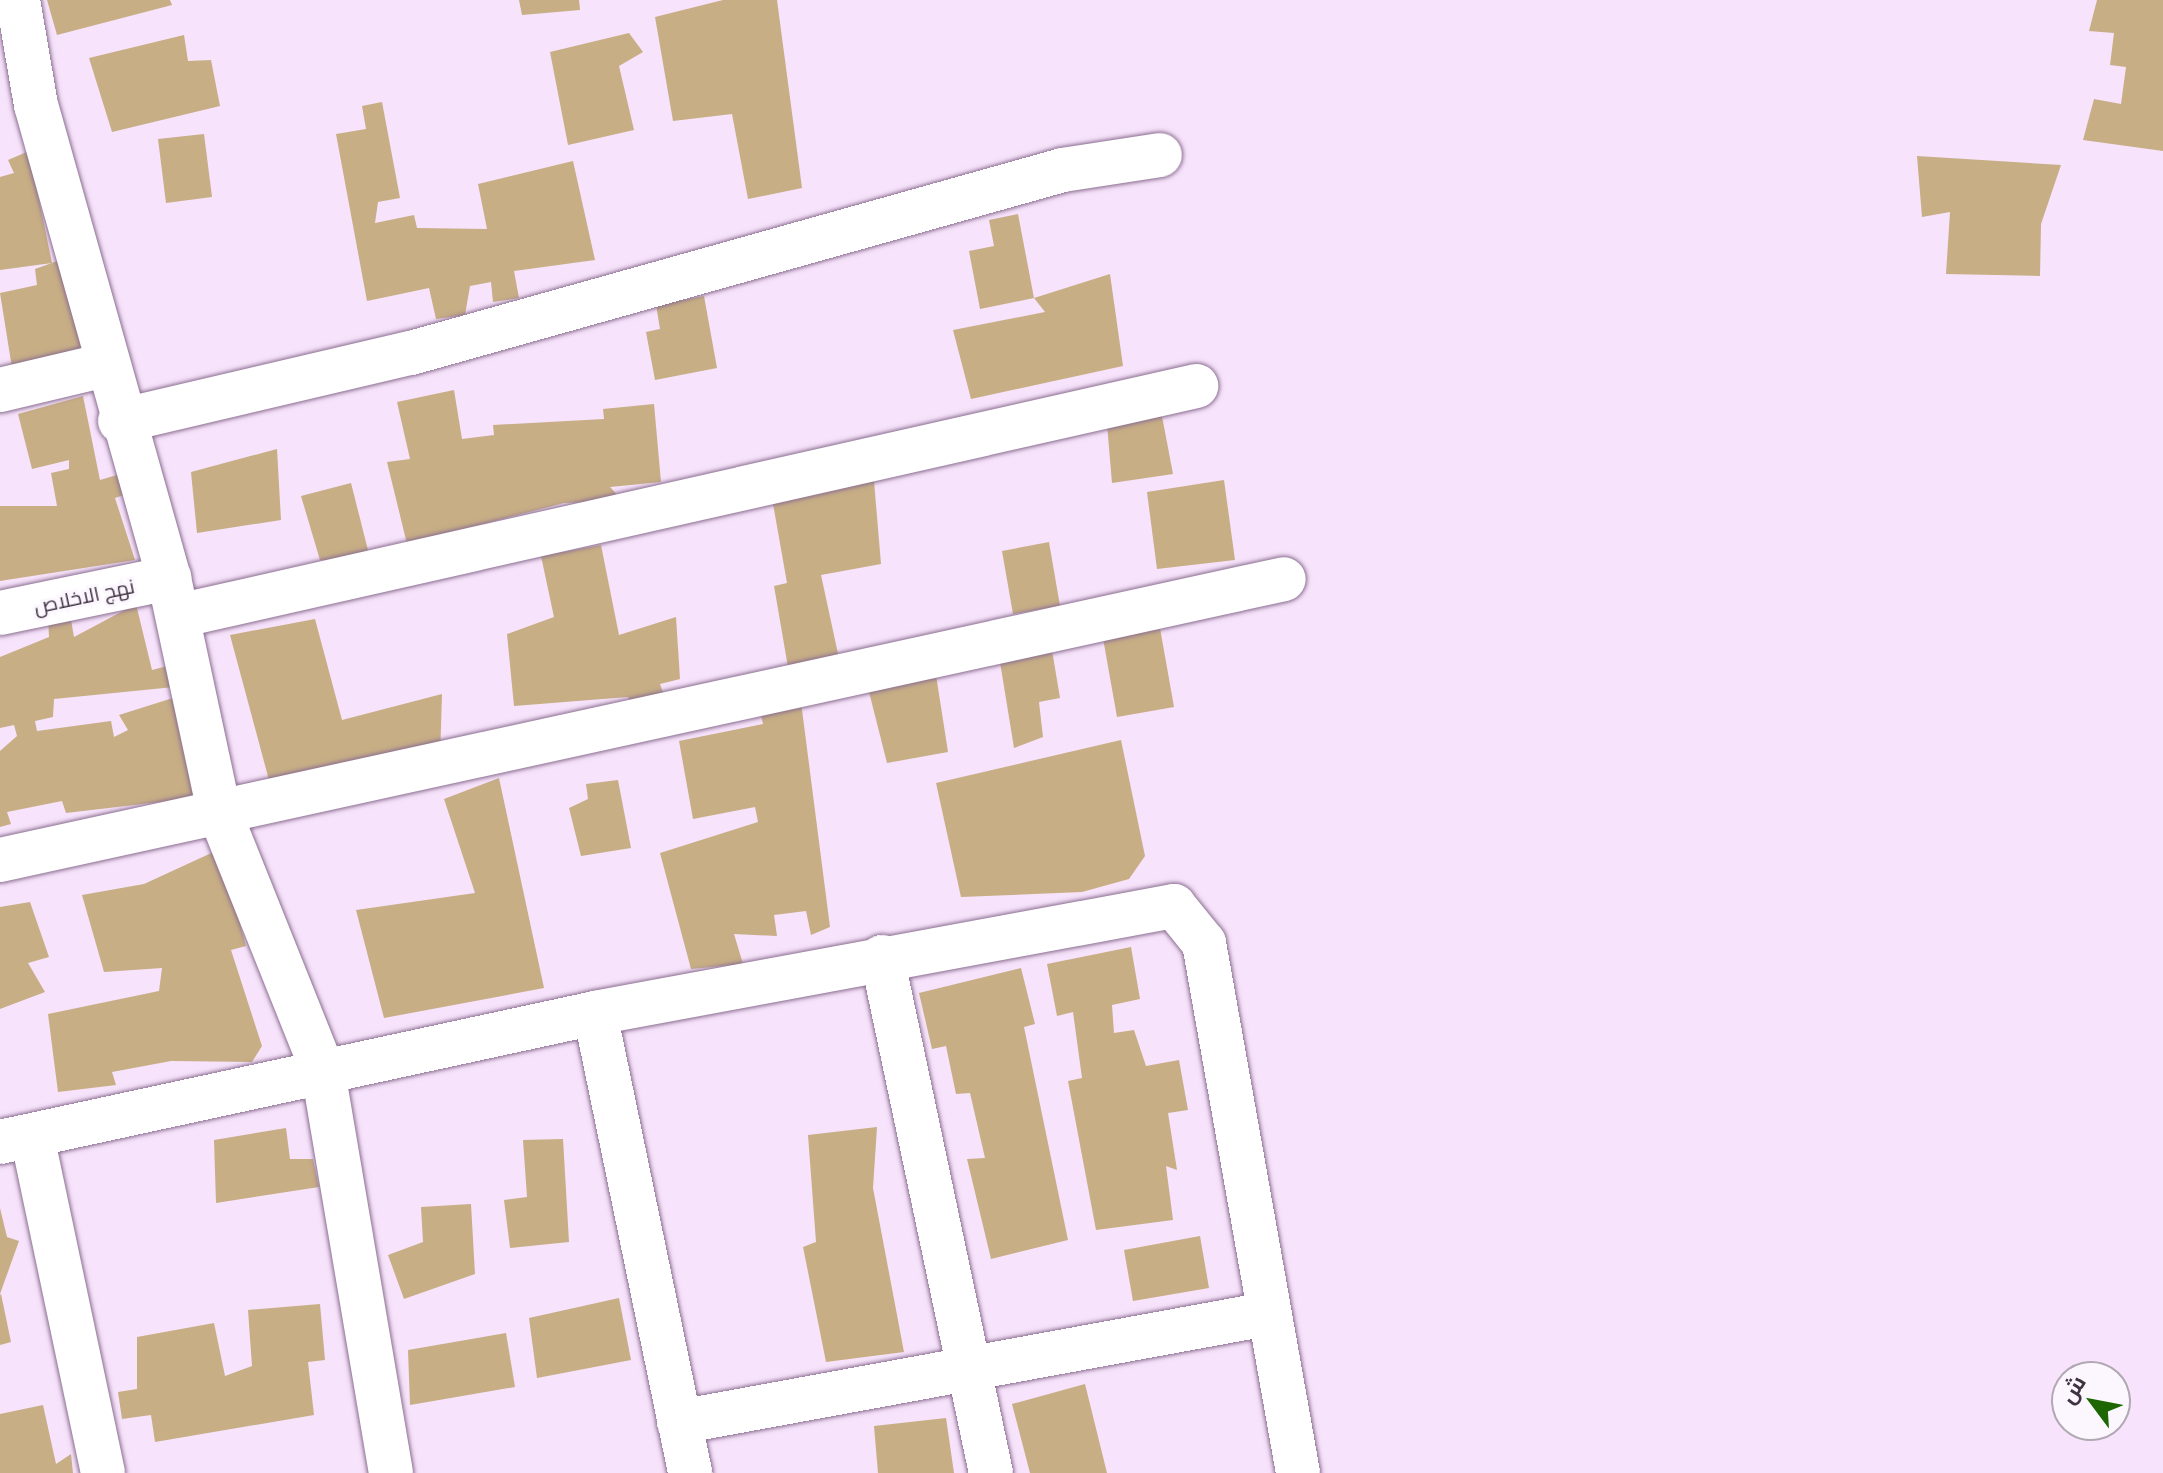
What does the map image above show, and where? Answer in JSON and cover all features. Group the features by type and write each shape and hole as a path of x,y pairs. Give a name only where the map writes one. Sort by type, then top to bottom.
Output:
{"street":[{"path":"18,0 18,110 106,365 174,597 219,811 323,1071 391,1473"},
{"path":"120,421 411,353 1063,170 1160,155"},
{"path":"0,390 106,365"},
{"name":"نهج الاخلاص","path":"0,613 174,597 1196,386"},
{"path":"0,860 1284,579"},
{"path":"103,1473 16,1139 595,1013 1144,908 1174,906 1191,920 1204,943 1267,1314 1298,1473"},
{"path":"882,957 991,1473"},
{"path":"595,1013 690,1473"},
{"path":"679,1422 1267,1314"}],"building":[{"path":"47,0 170,0 172,5 57,35"},
{"path":"519,0 579,0 580,10 522,15"},
{"path":"723,0 777,0 802,188 748,199 732,114 673,121 655,17"},
{"path":"2097,0 2163,0 2163,151 2083,140 2094,99 2121,104 2126,67 2110,65 2114,33 2089,31"},
{"path":"629,33 643,52 619,66 634,130 568,145 550,52"},
{"path":"184,35 188,61 211,60 220,106 112,132 89,58"},
{"path":"382,102 400,198 378,202 375,223 414,215 417,228 487,229 478,184 573,161 595,260 514,271 519,298 493,302 491,282 470,286 465,315 436,319 429,288 367,301 336,134 366,129 362,106"},
{"path":"204,134 212,197 166,203 158,139"},
{"path":"29,151 52,263 0,270 0,177 14,173 8,160"},
{"path":"1917,156 2061,165 2041,224 2040,276 1946,274 1950,212 1922,217"},
{"path":"1018,214 1034,298 980,309 969,251 994,246 989,220"},
{"path":"71,256 90,354 12,368 0,293 37,285 35,269"},
{"path":"1110,274 1123,366 971,399 953,330 1045,312 1034,298"},
{"path":"704,296 717,368 655,380 646,332 660,329 656,305"},
{"path":"454,390 462,439 494,435 493,425 604,419 603,409 654,404 661,482 610,487 623,501 564,503 407,544 387,462 410,459 397,402"},
{"path":"83,396 100,480 127,472 130,493 115,498 135,560 0,581 0,506 57,506 51,473 69,469 69,460 32,469 18,414"},
{"path":"1161,411 1173,474 1112,483 1107,424"},
{"path":"277,449 281,520 197,533 191,472"},
{"path":"1224,480 1235,560 1157,569 1147,492"},
{"path":"874,481 881,564 821,575 840,663 789,673 774,586 787,583 772,498"},
{"path":"351,483 372,566 320,560 301,496"},
{"path":"1049,542 1060,606 1013,614 1002,551"},
{"path":"601,545 619,635 676,617 680,679 660,684 665,698 631,705 628,697 514,706 507,634 554,617 541,556"},
{"path":"136,604 152,670 171,665 174,687 54,699 53,717 35,721 37,731 111,721 114,737 128,730 119,715 176,697 211,796 66,813 62,801 7,812 11,824 0,827 0,751 17,736 14,725 0,728 0,657 49,637 48,617 70,614 74,637"},
{"path":"1158,617 1174,707 1117,717 1101,627"},
{"path":"315,619 342,720 442,694 440,759 273,795 230,635"},
{"path":"1052,650 1060,698 1039,702 1043,737 1014,748 1000,662"},
{"path":"936,675 948,752 887,763 868,688"},
{"path":"801,702 830,927 811,935 806,911 774,915 777,936 734,934 743,964 691,969 660,853 758,822 755,807 693,819 679,741 763,724 760,711"},
{"path":"1121,740 1145,856 1129,879 1082,892 961,897 936,783"},
{"path":"499,778 544,988 384,1018 356,910 475,893 444,799"},
{"path":"618,780 631,848 581,856 569,808 588,799 586,784"},
{"path":"220,849 246,946 231,950 262,1046 252,1062 171,1061 112,1072 116,1085 58,1092 48,1014 159,991 162,968 104,972 82,895 144,884"},
{"path":"30,902 49,957 28,963 45,992 0,1009 0,907"},
{"path":"1131,947 1140,999 1112,1005 1114,1033 1134,1030 1146,1066 1179,1060 1188,1110 1168,1113 1177,1170 1166,1166 1173,1220 1096,1230 1068,1081 1082,1078 1073,1012 1057,1016 1047,964"},
{"path":"1021,968 1035,1024 1024,1027 1068,1240 991,1259 967,1159 985,1158 970,1093 956,1094 946,1046 932,1049 919,993"},
{"path":"877,1127 873,1188 904,1352 826,1362 803,1247 816,1242 808,1135"},
{"path":"286,1128 290,1159 313,1159 319,1187 216,1203 214,1140"},
{"path":"563,1139 569,1242 510,1248 504,1200 527,1197 523,1140"},
{"path":"471,1204 475,1274 404,1299 388,1255 423,1242 421,1207"},
{"path":"0,1208 7,1237 19,1241 0,1294"},
{"path":"1200,1236 1209,1288 1133,1301 1124,1250"},
{"path":"0,1295 11,1342 0,1345"},
{"path":"619,1298 631,1360 537,1378 529,1318"},
{"path":"320,1304 325,1360 308,1362 314,1415 155,1442 151,1415 122,1419 118,1392 137,1389 137,1337 214,1323 225,1376 252,1366 248,1310"},
{"path":"506,1333 515,1387 410,1405 408,1350"},
{"path":"1085,1384 1107,1473 1030,1473 1012,1404"},
{"path":"43,1405 56,1464 71,1454 73,1473 0,1473 0,1414"},
{"path":"946,1418 954,1473 878,1473 874,1426"}]}
